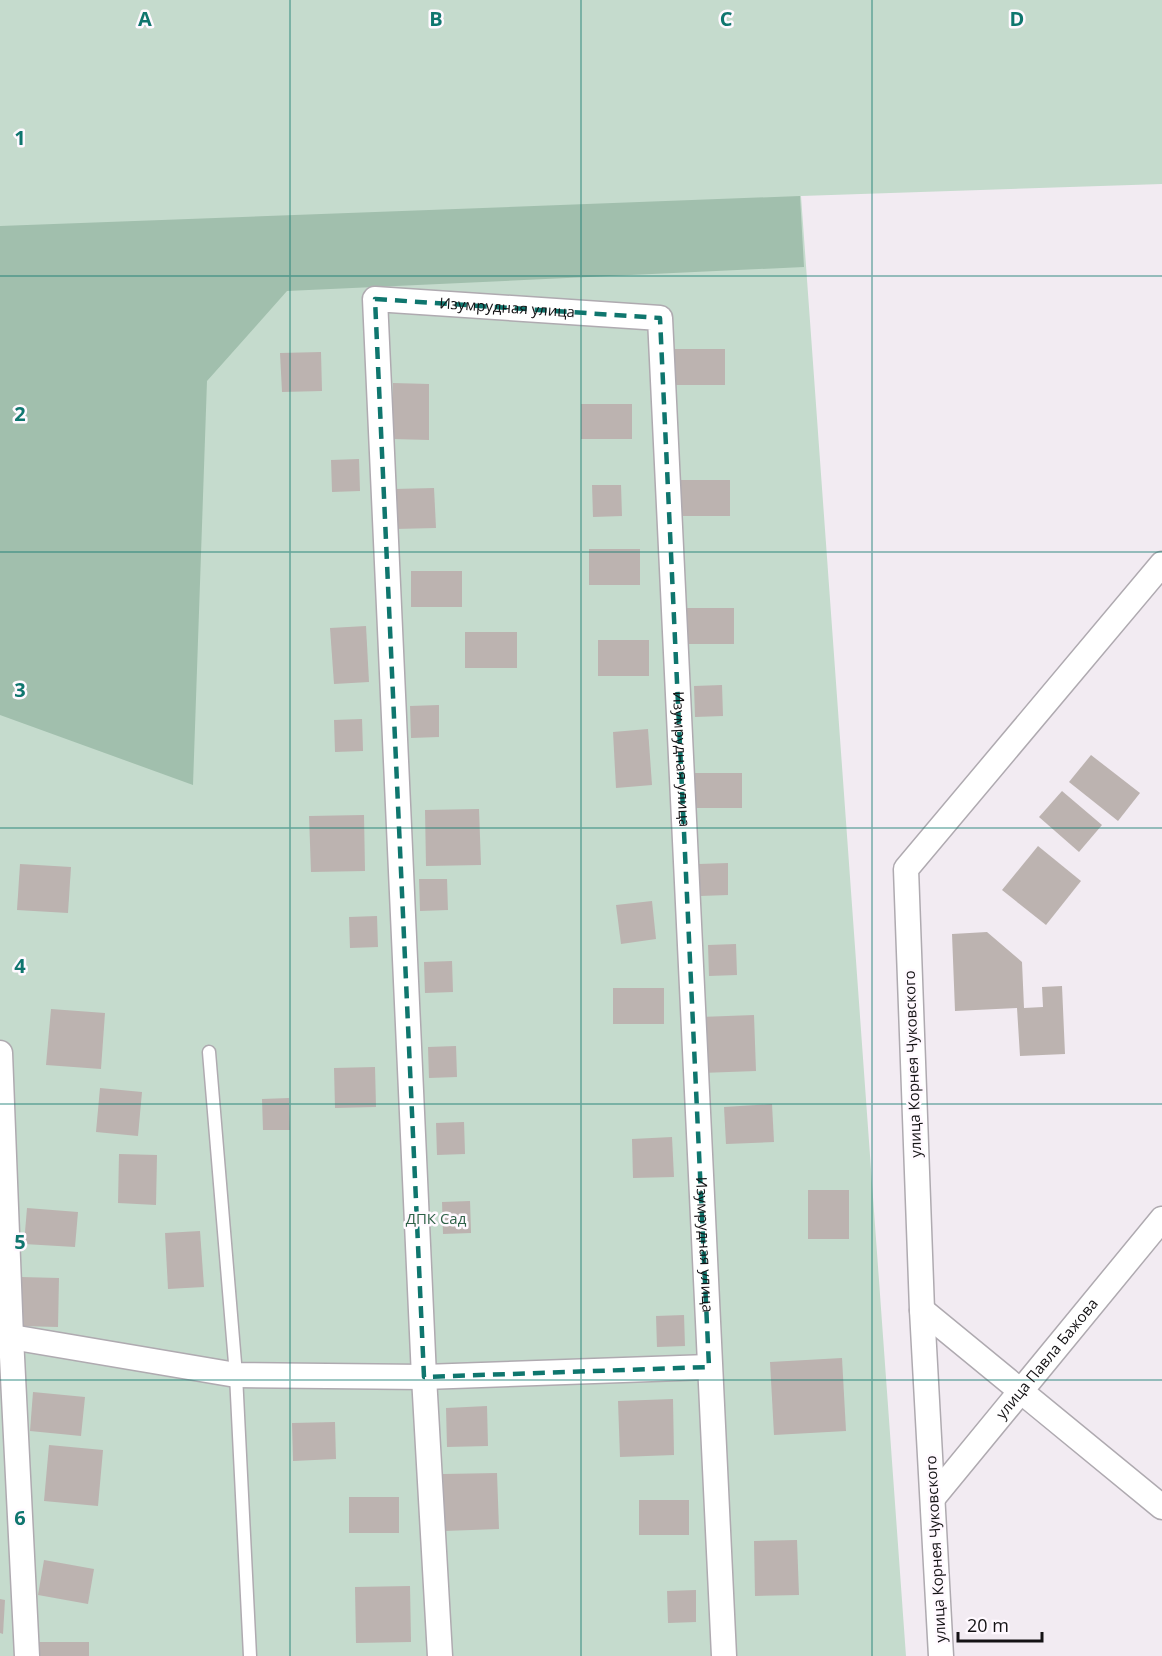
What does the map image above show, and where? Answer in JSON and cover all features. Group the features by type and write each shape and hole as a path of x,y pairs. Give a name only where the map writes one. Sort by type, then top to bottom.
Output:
{"street":[{"name":"Изумрудная улица","path":"440,1656 424,1377 375,299 660,318 724,1656"},
{"name":"улица Корнея Чуковского","path":"941,1656 922,1310 906,869 1162,564"},
{"path":"0,1053 5,1336 27,1656"},
{"name":"улица Павла Бажова","path":"933,1498 1162,1218"},
{"path":"922,1310 1162,1507"},
{"path":"5,1336 236,1375 424,1377 709,1367"}],"lane":[{"path":"209,1052 236,1375 250,1656"}],"highlighted area":[{"path":"375,299 660,318 709,1367 424,1377"}],"green space":[{"name":"ДПК Сад","path":"0,0 1162,0 1162,184 801,196 906,1656 0,1656"},
{"path":"800,196 804,267 287,291 207,381 193,785 0,715 0,226"}],"building":[{"path":"674,349 725,349 725,385 674,385"},
{"path":"321,352 322,391 282,392 280,353"},
{"path":"393,383 429,384 429,440 393,439"},
{"path":"581,404 632,404 632,439 581,439"},
{"path":"359,459 360,491 332,492 331,460"},
{"path":"680,480 730,480 730,516 680,516"},
{"path":"592,485 621,485 622,516 593,517"},
{"path":"434,488 436,528 395,529 394,489"},
{"path":"589,549 640,549 640,585 589,585"},
{"path":"411,571 462,571 462,607 411,607"},
{"path":"683,608 734,608 734,644 683,644"},
{"path":"366,626 369,682 334,684 330,628"},
{"path":"465,632 517,632 517,668 465,668"},
{"path":"598,640 649,640 649,676 598,676"},
{"path":"722,685 723,716 695,717 694,686"},
{"path":"439,705 439,737 411,738 410,706"},
{"path":"362,719 363,751 335,752 334,720"},
{"path":"648,729 652,785 616,788 613,732"},
{"path":"1091,755 1140,793 1118,821 1069,782"},
{"path":"691,773 742,773 742,808 691,808"},
{"path":"1062,791 1102,825 1079,852 1039,817"},
{"path":"479,809 481,865 426,866 425,810"},
{"path":"364,815 365,871 311,872 309,816"},
{"path":"1038,846 1081,881 1046,925 1002,890"},
{"path":"728,863 728,895 700,896 699,864"},
{"path":"20,864 71,867 68,913 17,910"},
{"path":"419,879 447,879 448,910 420,911"},
{"path":"652,901 656,939 621,944 616,905"},
{"path":"377,916 378,947 350,948 349,917"},
{"path":"987,932 1022,962 1024,1008 1043,1007 1042,987 1062,986 1065,1054 1020,1056 1017,1008 955,1011 952,934"},
{"path":"736,944 737,975 709,976 708,945"},
{"path":"452,961 453,992 425,993 424,962"},
{"path":"613,988 664,988 664,1024 613,1024"},
{"path":"51,1009 105,1013 101,1069 46,1065"},
{"path":"754,1015 756,1071 701,1073 700,1017"},
{"path":"456,1046 457,1077 429,1078 428,1047"},
{"path":"375,1067 376,1107 335,1108 334,1068"},
{"path":"100,1088 142,1092 138,1136 96,1132"},
{"path":"289,1098 290,1130 263,1130 262,1099"},
{"path":"772,1104 774,1142 726,1144 724,1107"},
{"path":"464,1122 465,1154 437,1155 436,1123"},
{"path":"672,1137 674,1177 633,1178 632,1139"},
{"path":"119,1154 157,1155 156,1205 118,1203"},
{"path":"808,1190 849,1190 849,1239 808,1239"},
{"path":"470,1201 471,1233 443,1234 442,1202"},
{"path":"27,1208 78,1212 75,1247 24,1244"},
{"path":"200,1231 204,1287 168,1289 165,1233"},
{"path":"21,1277 59,1278 58,1327 19,1326"},
{"path":"684,1315 685,1346 657,1347 656,1316"},
{"path":"842,1358 846,1431 774,1435 770,1362"},
{"path":"33,1392 85,1397 81,1436 30,1431"},
{"path":"673,1399 674,1455 620,1457 618,1401"},
{"path":"487,1406 488,1446 447,1447 446,1408"},
{"path":"335,1422 336,1459 293,1461 292,1423"},
{"path":"49,1445 103,1450 98,1506 44,1501"},
{"path":"497,1473 499,1529 444,1531 443,1474"},
{"path":"349,1497 399,1497 399,1533 349,1533"},
{"path":"639,1500 689,1500 689,1535 639,1535"},
{"path":"797,1540 799,1595 755,1596 754,1541"},
{"path":"44,1560 94,1569 88,1604 38,1595"},
{"path":"410,1586 411,1642 356,1643 355,1587"},
{"path":"696,1590 696,1622 668,1623 667,1591"},
{"path":"0,1599 5,1600 3,1634 0,1633"},
{"path":"38,1642 89,1642 89,1656 38,1656"}]}
